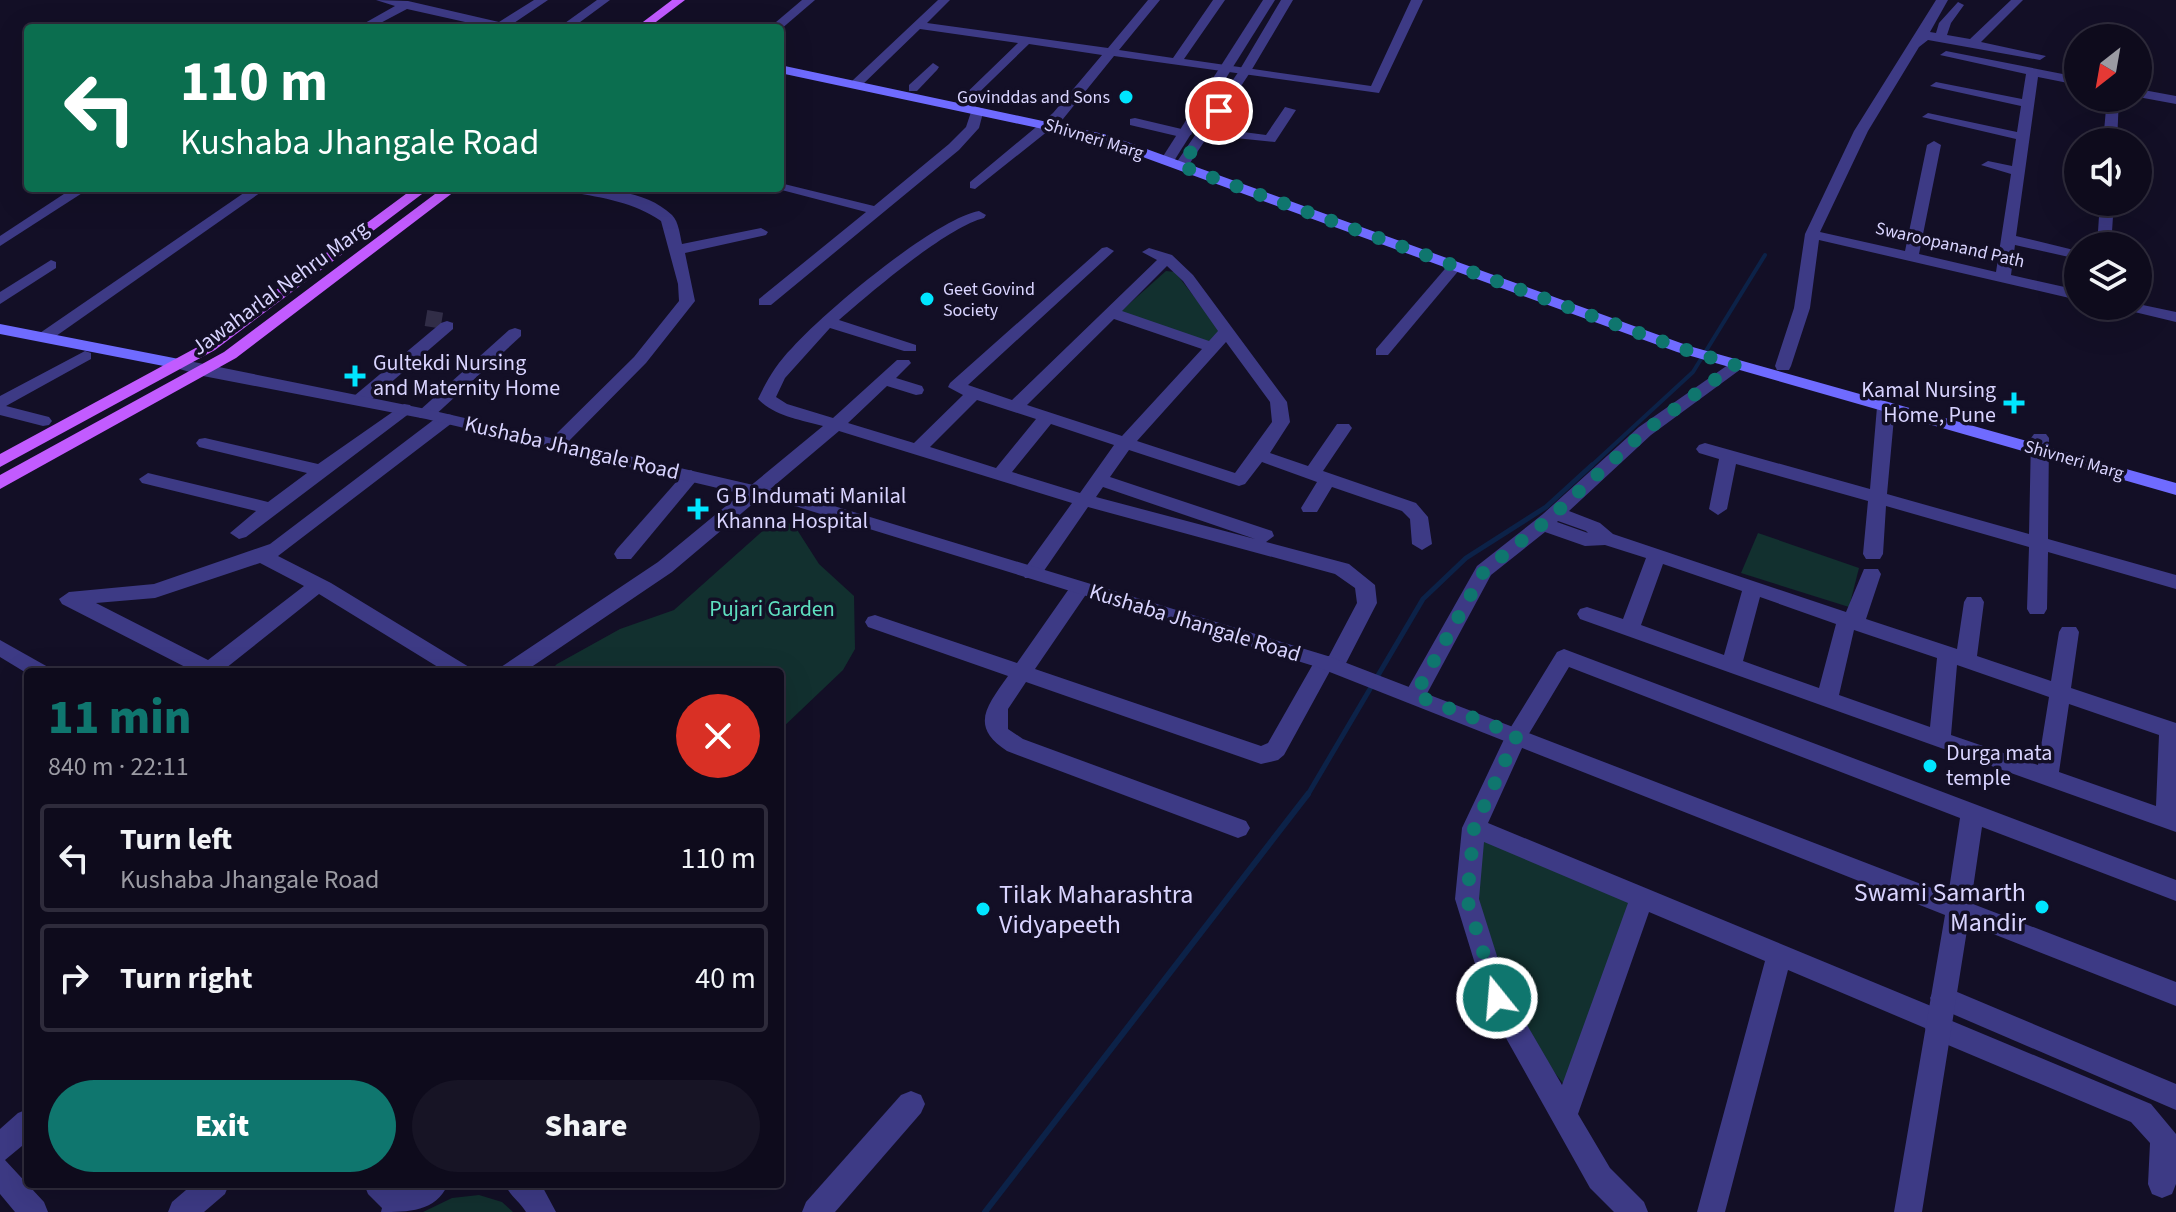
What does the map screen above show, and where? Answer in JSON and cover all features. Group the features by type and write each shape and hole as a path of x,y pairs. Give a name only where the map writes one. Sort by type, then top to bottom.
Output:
{"main road":[{"path":"646,24 679,0"},
{"path":"657,24 689,0"},
{"name":"Shivneri Marg","path":"784,61 969,105 1053,120 1177,160 1686,345"},
{"name":"Shivneri Marg","path":"784,70 913,88 969,105"},
{"name":"Shivneri Marg","path":"1177,160 1455,266 1727,358 1886,407 2176,476"},
{"path":"0,472 232,344 426,192"},
{"name":"Jawaharlal Nehru Marg","path":"0,461 230,333 426,192"},
{"name":"Jawaharlal Nehru Marg","path":"0,483 230,355 447,192"},
{"path":"0,329 179,364"},
{"name":"Shivneri Marg","path":"1727,358 1783,366 2176,489"}],"street":[{"path":"382,0 488,24"},
{"path":"370,24 415,0"},
{"path":"507,24 542,0"},
{"path":"570,24 604,0"},
{"path":"780,24 809,0"},
{"path":"860,81 944,0"},
{"path":"975,185 1053,120 1154,0"},
{"path":"1176,62 1219,0"},
{"path":"1177,160 1185,134 1269,0"},
{"path":"1177,160 1206,131 1287,0"},
{"path":"918,25 1375,90 1417,0"},
{"path":"1783,366 1802,308 1811,262 1812,234 1861,131 1942,0"},
{"path":"1973,43 2017,0"},
{"path":"1941,37 1945,23 1958,5"},
{"path":"1920,39 1941,37 2040,56"},
{"path":"765,302 954,147 972,128 969,105 1026,41"},
{"path":"1946,55 2064,78"},
{"path":"913,88 933,67"},
{"path":"2003,277 2032,72"},
{"path":"1936,86 2028,104"},
{"path":"2152,96 2176,100"},
{"path":"1206,131 1270,139 1290,110"},
{"path":"1928,117 2023,137"},
{"path":"1135,122 1185,134"},
{"path":"1911,256 1934,145"},
{"path":"1988,165 2018,171"},
{"path":"784,188 874,210"},
{"path":"0,242 77,192"},
{"path":"43,338 254,192"},
{"path":"556,444 640,360 687,301 686,284 668,219 649,206 588,192"},
{"path":"875,622 1261,755 1270,754 1276,749 1336,666 1367,603 1365,585 1342,569 1083,500 781,408 767,399 770,384 829,322 898,262 968,217 979,215"},
{"path":"677,250 761,232"},
{"name":"Swaroopanand Path","path":"1812,234 2064,292"},
{"path":"2008,239 2064,252"},
{"path":"1107,251 956,387 1239,480 1281,422 1278,402 1188,278 1167,258 1149,252"},
{"path":"1015,407 1167,258"},
{"path":"0,299 51,265"},
{"path":"1382,352 1455,266"},
{"path":"2152,312 2176,317"},
{"path":"1112,313 1212,347"},
{"path":"514,668 642,584 838,423 906,355 829,322"},
{"path":"360,400 447,326"},
{"path":"1032,573 1125,443 1227,331"},
{"path":"426,414 515,333"},
{"path":"0,403 85,356"},
{"path":"1408,692 1484,571 1549,519 1727,358"},
{"name":"Kushaba Jhangale Road","path":"179,364 404,409 758,491 938,542 1336,666 2176,994"},
{"path":"884,380 916,390"},
{"path":"918,449 974,393"},
{"path":"1827,700 1872,564 1886,407"},
{"path":"239,533 404,409"},
{"path":"0,410 43,421"},
{"path":"1001,474 1047,417"},
{"path":"205,668 69,599 155,591 277,549 446,419"},
{"path":"1310,508 1320,476 1343,428"},
{"path":"205,443 322,471"},
{"path":"2037,609 2039,444"},
{"path":"1705,449 2176,582"},
{"path":"1259,455 1416,512 1422,544"},
{"path":"1718,509 1729,456"},
{"path":"624,554 652,526 658,513 691,476"},
{"path":"148,479 272,509"},
{"path":"1099,479 1306,550"},
{"path":"1549,519 1585,540 1606,539 1657,555 2173,731 2171,822 1587,614"},
{"path":"1629,630 1657,555"},
{"path":"262,556 318,585 455,668"},
{"path":"212,668 318,585"},
{"path":"1731,666 1753,587"},
{"path":"1080,588 997,708 995,721 998,734 1015,745 1238,828"},
{"path":"1940,740 1957,657 1974,602"},
{"path":"2047,778 2069,632"},
{"path":"0,647 34,668"},
{"path":"1634,1212 1600,1178 1497,998 1467,899 1474,828 1517,735 1564,657 2176,891"},
{"path":"1908,1212 1972,814"},
{"path":"1474,828 1779,957 2176,1097"},
{"path":"1564,1116 1641,899"},
{"path":"1711,1212 1779,957"},
{"path":"1940,1016 2141,1113 2164,1138 2162,1184"},
{"path":"816,1212 911,1104"},
{"path":"0,1148 24,1126"},
{"path":"0,1172 34,1212"},
{"path":"182,1212 210,1188"},
{"path":"381,1188 397,1209 428,1188"}],"green space":[{"path":"1166,271 1175,272 1220,330 1209,344 1119,313"},
{"name":"Pujari Garden","path":"776,519 794,525 819,564 854,596 855,649 843,670 784,726 784,668 553,668 620,629 674,610"},
{"path":"1758,533 1859,568 1849,607 1741,573"},
{"path":"1479,836 1631,895 1572,1095 1497,998 1475,904"},
{"path":"479,1195 502,1202 513,1212 423,1212 452,1198"}],"waterway":[{"path":"1590,467 1693,372 1765,255"},
{"path":"1307,796 1423,599 1466,558 1546,507 1592,465"},
{"path":"985,1212 1308,794"}],"tunnel":[{"path":"426,318 444,321 447,326"}],"place":[{"name":"Govinddas and Sons","path":"1126,97"},
{"name":"Geet Govind Society","path":"927,299"},
{"name":"Gultekdi Nursing and Maternity Home","path":"355,376"},
{"name":"Kamal Nursing Home, Pune","path":"2014,403"},
{"name":"G B Indumati Manilal Khanna Hospital","path":"698,509"},
{"name":"Durga mata temple","path":"1930,766"},
{"name":"Swami Samarth Mandir","path":"2042,907"},
{"name":"Tilak Maharashtra Vidyapeeth","path":"983,909"}],"route":[{"path":"1219,111 1181,166 1683,349 1735,365 1645,431 1550,518 1484,571 1415,695 1517,735 1474,828 1467,899 1497,998"}]}
